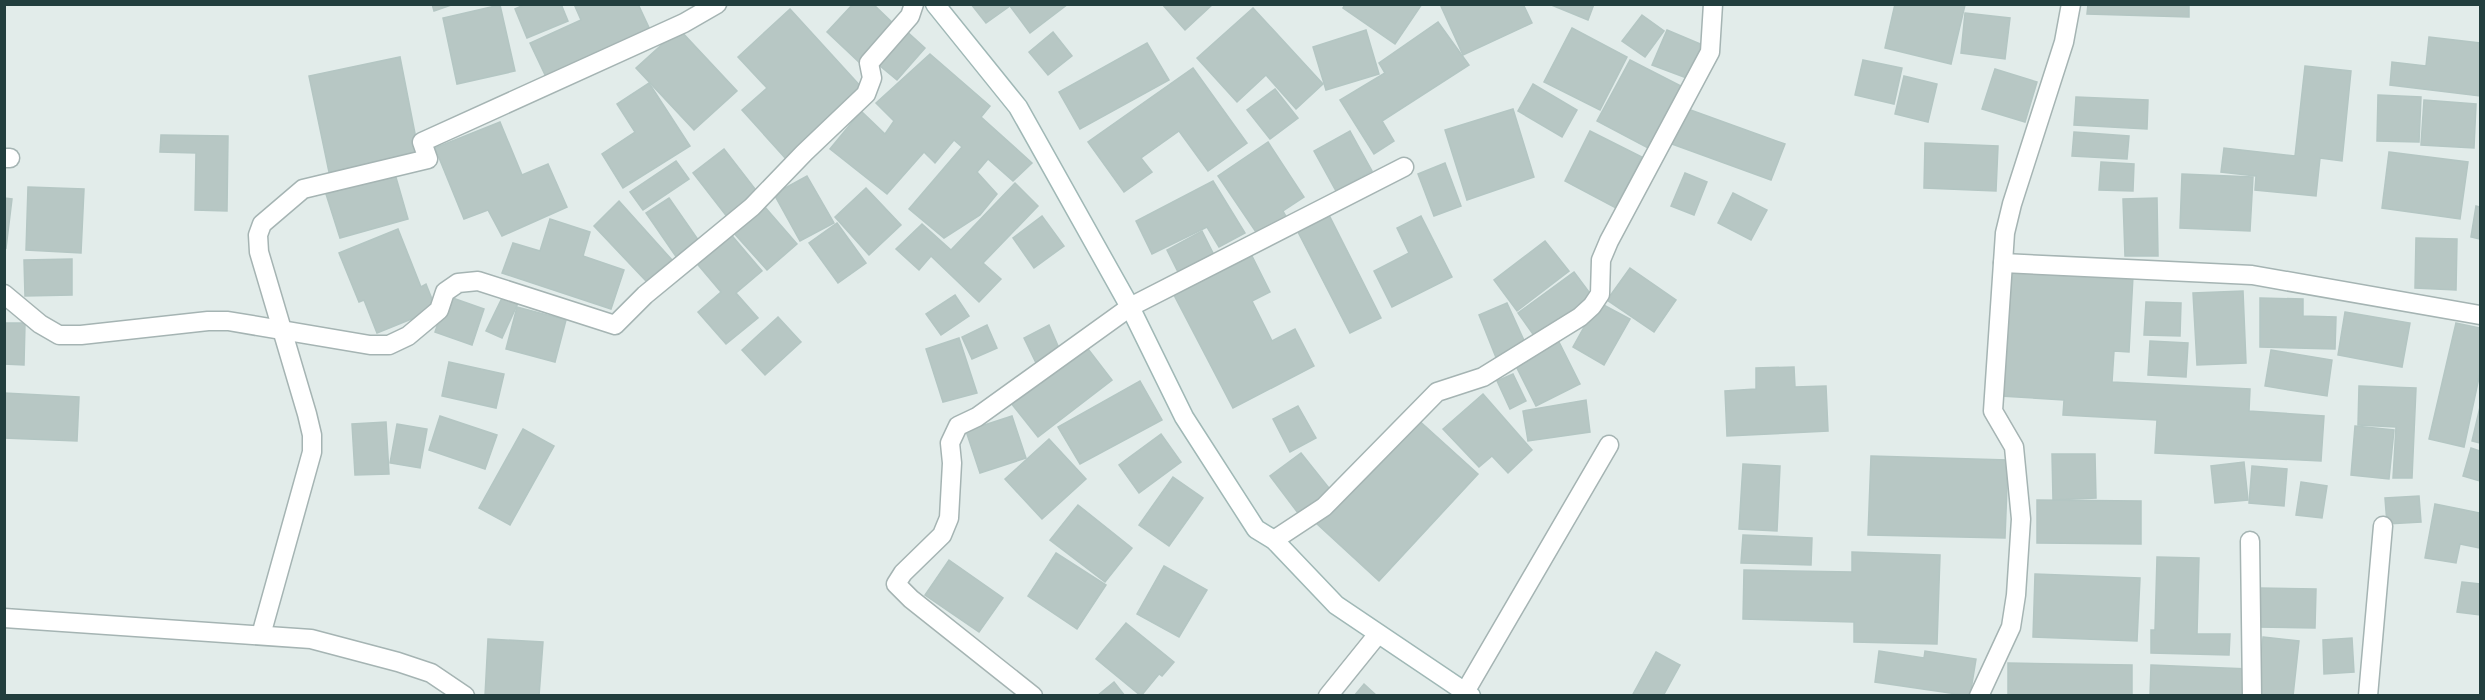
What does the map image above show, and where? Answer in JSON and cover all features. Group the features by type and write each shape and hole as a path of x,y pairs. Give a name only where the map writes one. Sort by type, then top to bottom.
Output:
{"street":[{"path":"261,635 312,452 312,435 307,414 260,252 258,234 262,225 270,215 303,189 428,159 422,142 684,23 717,4"},
{"path":"4,294 40,324 60,335 228,321 370,345 389,345 408,336 439,310 445,291 458,283 478,282 615,325 645,295 752,207 866,94 872,78 869,63 910,16 914,4"},
{"path":"935,4 1018,107 1130,307 1184,417 1256,529 1274,540 1336,605 1468,694 1610,445"},
{"path":"1274,540 1324,507 1437,392 1483,377 1580,317 1592,306 1600,294 1601,260 1710,52 1713,4"},
{"path":"1979,696 2011,627 2016,595 2021,519 2014,447 1993,411 2005,233 2012,204 2064,42 2071,4"},
{"path":"1033,696 911,599 896,584 903,573 942,535 949,518 952,463 950,442 958,426 977,417 1130,307 1404,167"},
{"path":"2003,263 2252,275 2481,315"},
{"path":"2368,696 2383,526"},
{"path":"2250,541 2253,696"},
{"path":"4,618 311,639 431,673 465,696"},
{"path":"1328,696 1378,634"}],"building":[{"path":"432,4 454,4 434,11"},
{"path":"526,4 561,4 568,21 527,38 515,9"},
{"path":"574,4 638,4 651,32 547,79 530,43 581,20"},
{"path":"853,4 873,4 898,28 862,65 827,32"},
{"path":"971,4 1068,4 1030,33 1010,6 986,23"},
{"path":"1162,4 1213,4 1185,30"},
{"path":"1345,4 1422,4 1395,44 1343,8"},
{"path":"1440,4 1523,4 1532,23 1463,55"},
{"path":"1549,4 1594,4 1588,20"},
{"path":"1895,4 1965,5 1951,64 1885,48"},
{"path":"2088,4 2189,4 2189,17 2087,14"},
{"path":"500,5 515,71 457,84 443,18"},
{"path":"1253,8 1323,84 1296,109 1266,75 1237,102 1197,58"},
{"path":"790,9 863,89 786,159 742,110 767,88 738,57"},
{"path":"1965,13 2010,18 2005,59 1961,53"},
{"path":"1642,15 1664,31 1645,57 1622,41"},
{"path":"1438,22 1469,65 1382,121 1394,141 1374,154 1340,100 1385,73 1379,63"},
{"path":"903,28 925,48 897,80 874,61"},
{"path":"1572,28 1627,57 1600,110 1544,82"},
{"path":"679,29 737,91 694,130 636,68"},
{"path":"1366,30 1379,74 1326,90 1313,47"},
{"path":"1667,30 1705,46 1692,80 1652,65"},
{"path":"1053,32 1072,56 1048,75 1029,52"},
{"path":"2429,37 2480,43 2480,96 2390,85 2392,62 2426,66"},
{"path":"1147,43 1169,80 1080,129 1059,92"},
{"path":"930,54 990,106 981,117 1032,163 1013,181 988,159 977,172 997,194 980,215 944,238 909,209 962,147 954,140 935,163 924,152 887,194 830,149 862,112 885,134 894,121 876,103"},
{"path":"400,57 419,154 329,172 309,76"},
{"path":"1630,60 1683,87 1650,149 1597,121"},
{"path":"1863,60 1902,68 1894,104 1855,95"},
{"path":"2305,66 2351,71 2342,161 2320,158 2316,196 2255,190 2256,176 2221,172 2224,148 2295,156"},
{"path":"1193,68 1247,143 1208,171 1179,131 1141,158 1152,172 1124,192 1088,142"},
{"path":"1995,69 2037,82 2025,122 1982,109"},
{"path":"1904,76 1937,84 1928,122 1895,114"},
{"path":"649,83 690,146 623,188 602,154 635,132 617,104"},
{"path":"1533,84 1577,110 1562,137 1518,111"},
{"path":"1275,89 1298,118 1270,139 1247,110"},
{"path":"2378,95 2421,97 2419,142 2377,141"},
{"path":"2076,97 2148,100 2147,129 2074,125"},
{"path":"2424,100 2476,104 2474,148 2421,145"},
{"path":"1685,108 1785,144 1771,180 1672,144"},
{"path":"1513,109 1534,177 1467,200 1445,130"},
{"path":"500,122 522,175 548,164 567,207 502,236 488,210 464,219 435,148"},
{"path":"1350,131 1372,171 1336,191 1314,151"},
{"path":"1590,131 1642,157 1616,208 1565,181"},
{"path":"2074,132 2129,136 2127,159 2072,156"},
{"path":"161,135 228,136 227,211 195,210 196,153 160,152"},
{"path":"1268,142 1304,197 1283,211 1288,220 1260,238 1218,176"},
{"path":"1925,143 1998,146 1996,191 1924,188"},
{"path":"724,149 759,194 728,218 693,173"},
{"path":"2389,152 2468,162 2460,219 2382,208"},
{"path":"676,161 689,179 643,210 630,192"},
{"path":"2101,162 2134,164 2133,191 2099,190"},
{"path":"1445,163 1461,206 1434,216 1418,174"},
{"path":"1685,173 1707,182 1694,215 1671,206"},
{"path":"395,174 408,219 340,238 326,194"},
{"path":"2182,174 2253,177 2250,231 2180,228"},
{"path":"807,176 834,223 800,241 774,194"},
{"path":"1213,181 1245,233 1219,247 1207,227 1152,254 1136,221"},
{"path":"1015,183 1038,206 983,263 1001,279 979,302 931,256 919,270 896,249 922,224 951,250"},
{"path":"28,187 84,189 81,253 26,250"},
{"path":"866,188 901,225 869,255 835,217"},
{"path":"1733,193 1767,210 1751,240 1718,223"},
{"path":"4,198 12,199 6,248 4,247"},
{"path":"669,198 699,241 677,258 646,213"},
{"path":"2157,198 2158,256 2125,256 2123,199"},
{"path":"619,201 672,260 646,281 594,226"},
{"path":"764,206 797,244 767,270 733,232"},
{"path":"2476,206 2480,207 2480,239 2471,237"},
{"path":"1328,213 1381,318 1350,333 1296,228"},
{"path":"1042,216 1064,246 1034,268 1013,238"},
{"path":"1421,216 1452,277 1392,307 1374,271 1409,253 1397,228"},
{"path":"550,219 590,232 583,256 624,270 611,309 502,273 513,243 540,251"},
{"path":"837,223 866,263 838,283 809,243"},
{"path":"398,229 421,287 426,284 436,309 377,333 364,300 359,302 339,253"},
{"path":"728,231 762,271 736,293 758,318 726,344 698,312 721,292 694,260"},
{"path":"1202,231 1216,259 1181,278 1167,250"},
{"path":"2416,238 2457,239 2456,290 2415,288"},
{"path":"1545,241 1569,271 1517,311 1494,280"},
{"path":"1252,256 1270,292 1252,301 1272,341 1295,329 1314,366 1233,408 1174,295"},
{"path":"72,259 72,295 25,296 24,260"},
{"path":"1630,268 1676,300 1654,332 1607,300"},
{"path":"2008,269 2133,276 2129,352 2114,351 2112,382 2250,389 2249,411 2324,416 2321,461 2155,453 2157,420 2063,415 2064,400 2001,396"},
{"path":"1574,272 1595,300 1559,326 1556,321 1535,337 1518,313"},
{"path":"2243,291 2246,363 2197,365 2193,293"},
{"path":"955,295 969,316 941,335 926,314"},
{"path":"447,296 484,309 472,345 435,332"},
{"path":"503,296 518,303 502,338 486,331"},
{"path":"2260,298 2303,299 2303,316 2336,317 2335,349 2260,347"},
{"path":"1598,302 1630,319 1604,365 1573,347"},
{"path":"2146,302 2181,303 2180,336 2144,335"},
{"path":"1507,303 1527,347 1497,360 1479,315"},
{"path":"517,307 566,320 555,362 506,349"},
{"path":"2345,312 2410,323 2402,367 2338,355"},
{"path":"778,317 801,342 765,375 742,350"},
{"path":"4,323 25,323 24,365 4,364"},
{"path":"2456,323 2480,328 2480,373 2464,447 2429,439"},
{"path":"987,325 997,348 972,359 962,337"},
{"path":"1049,325 1061,353 1037,365 1024,338"},
{"path":"959,338 977,393 943,402 926,349"},
{"path":"2150,341 2188,343 2186,377 2148,375"},
{"path":"1559,342 1580,384 1536,406 1515,364"},
{"path":"1085,345 1112,380 1038,437 1011,403"},
{"path":"2271,350 2332,360 2327,396 2265,386"},
{"path":"449,362 504,374 496,408 442,396"},
{"path":"1794,367 1795,387 1826,386 1828,431 1727,436 1725,391 1756,389 1756,368"},
{"path":"1513,374 1526,401 1510,409 1497,381"},
{"path":"1140,381 1162,420 1080,464 1058,427"},
{"path":"2359,386 2416,388 2412,478 2393,478 2396,427 2358,425"},
{"path":"4,393 79,397 77,441 4,438"},
{"path":"1483,394 1532,450 1508,473 1492,456 1479,467 1443,429"},
{"path":"1586,400 1590,432 1528,441 1523,411"},
{"path":"1298,406 1316,438 1290,452 1273,419"},
{"path":"2480,407 2480,443 2472,441"},
{"path":"440,416 497,435 485,469 429,450"},
{"path":"1012,416 1026,458 980,473 966,431"},
{"path":"1415,417 1478,474 1379,581 1316,523"},
{"path":"386,422 389,474 355,475 352,424"},
{"path":"397,424 427,429 420,468 390,463"},
{"path":"2355,426 2394,430 2389,479 2351,475"},
{"path":"523,429 554,446 510,525 479,508"},
{"path":"1161,434 1181,462 1139,493 1119,465"},
{"path":"1049,439 1086,479 1042,519 1005,479"},
{"path":"2471,448 2480,451 2480,481 2463,476"},
{"path":"1301,453 1333,493 1301,517 1270,476"},
{"path":"2052,454 2095,454 2096,498 2053,500"},
{"path":"1871,456 2008,460 2005,538 1868,535"},
{"path":"2244,462 2248,500 2215,503 2211,466"},
{"path":"1743,464 1780,466 1777,531 1739,529"},
{"path":"2252,466 2287,469 2284,506 2249,503"},
{"path":"1173,477 1203,498 1169,546 1139,525"},
{"path":"2301,482 2327,486 2322,518 2296,515"},
{"path":"2419,496 2421,522 2387,524 2385,498"},
{"path":"2037,500 2141,501 2141,544 2037,543"},
{"path":"2435,504 2480,513 2480,548 2460,544 2456,563 2425,558"},
{"path":"1078,505 1132,548 1105,582 1050,540"},
{"path":"1743,535 1812,538 1811,565 1741,563"},
{"path":"1852,552 1940,555 1937,644 1854,642 1854,622 1743,619 1744,570 1852,572"},
{"path":"1056,553 1106,585 1077,629 1028,596"},
{"path":"2157,557 2199,558 2197,634 2230,634 2229,655 2151,653 2151,630 2155,630"},
{"path":"949,560 1003,598 979,632 925,595"},
{"path":"1164,566 1207,590 1179,637 1137,614"},
{"path":"2035,574 2140,578 2137,641 2033,637"},
{"path":"2462,582 2480,584 2480,615 2457,612"},
{"path":"2259,588 2316,589 2315,628 2258,627"},
{"path":"1126,623 1174,662 1162,676 1159,674 1141,696 1096,659"},
{"path":"2263,637 2299,641 2293,696 2257,694"},
{"path":"2352,638 2354,672 2324,674 2323,640"},
{"path":"488,639 543,642 539,696 485,696"},
{"path":"1879,651 1924,658 1925,651 1976,659 1970,696 1875,682"},
{"path":"1656,652 1680,665 1663,696 1632,696"},
{"path":"2008,663 2132,665 2132,696 2008,695"},
{"path":"2151,665 2249,669 2248,696 2150,696"},
{"path":"1114,682 1125,696 1097,696"},
{"path":"1364,684 1377,696 1354,696"}]}
